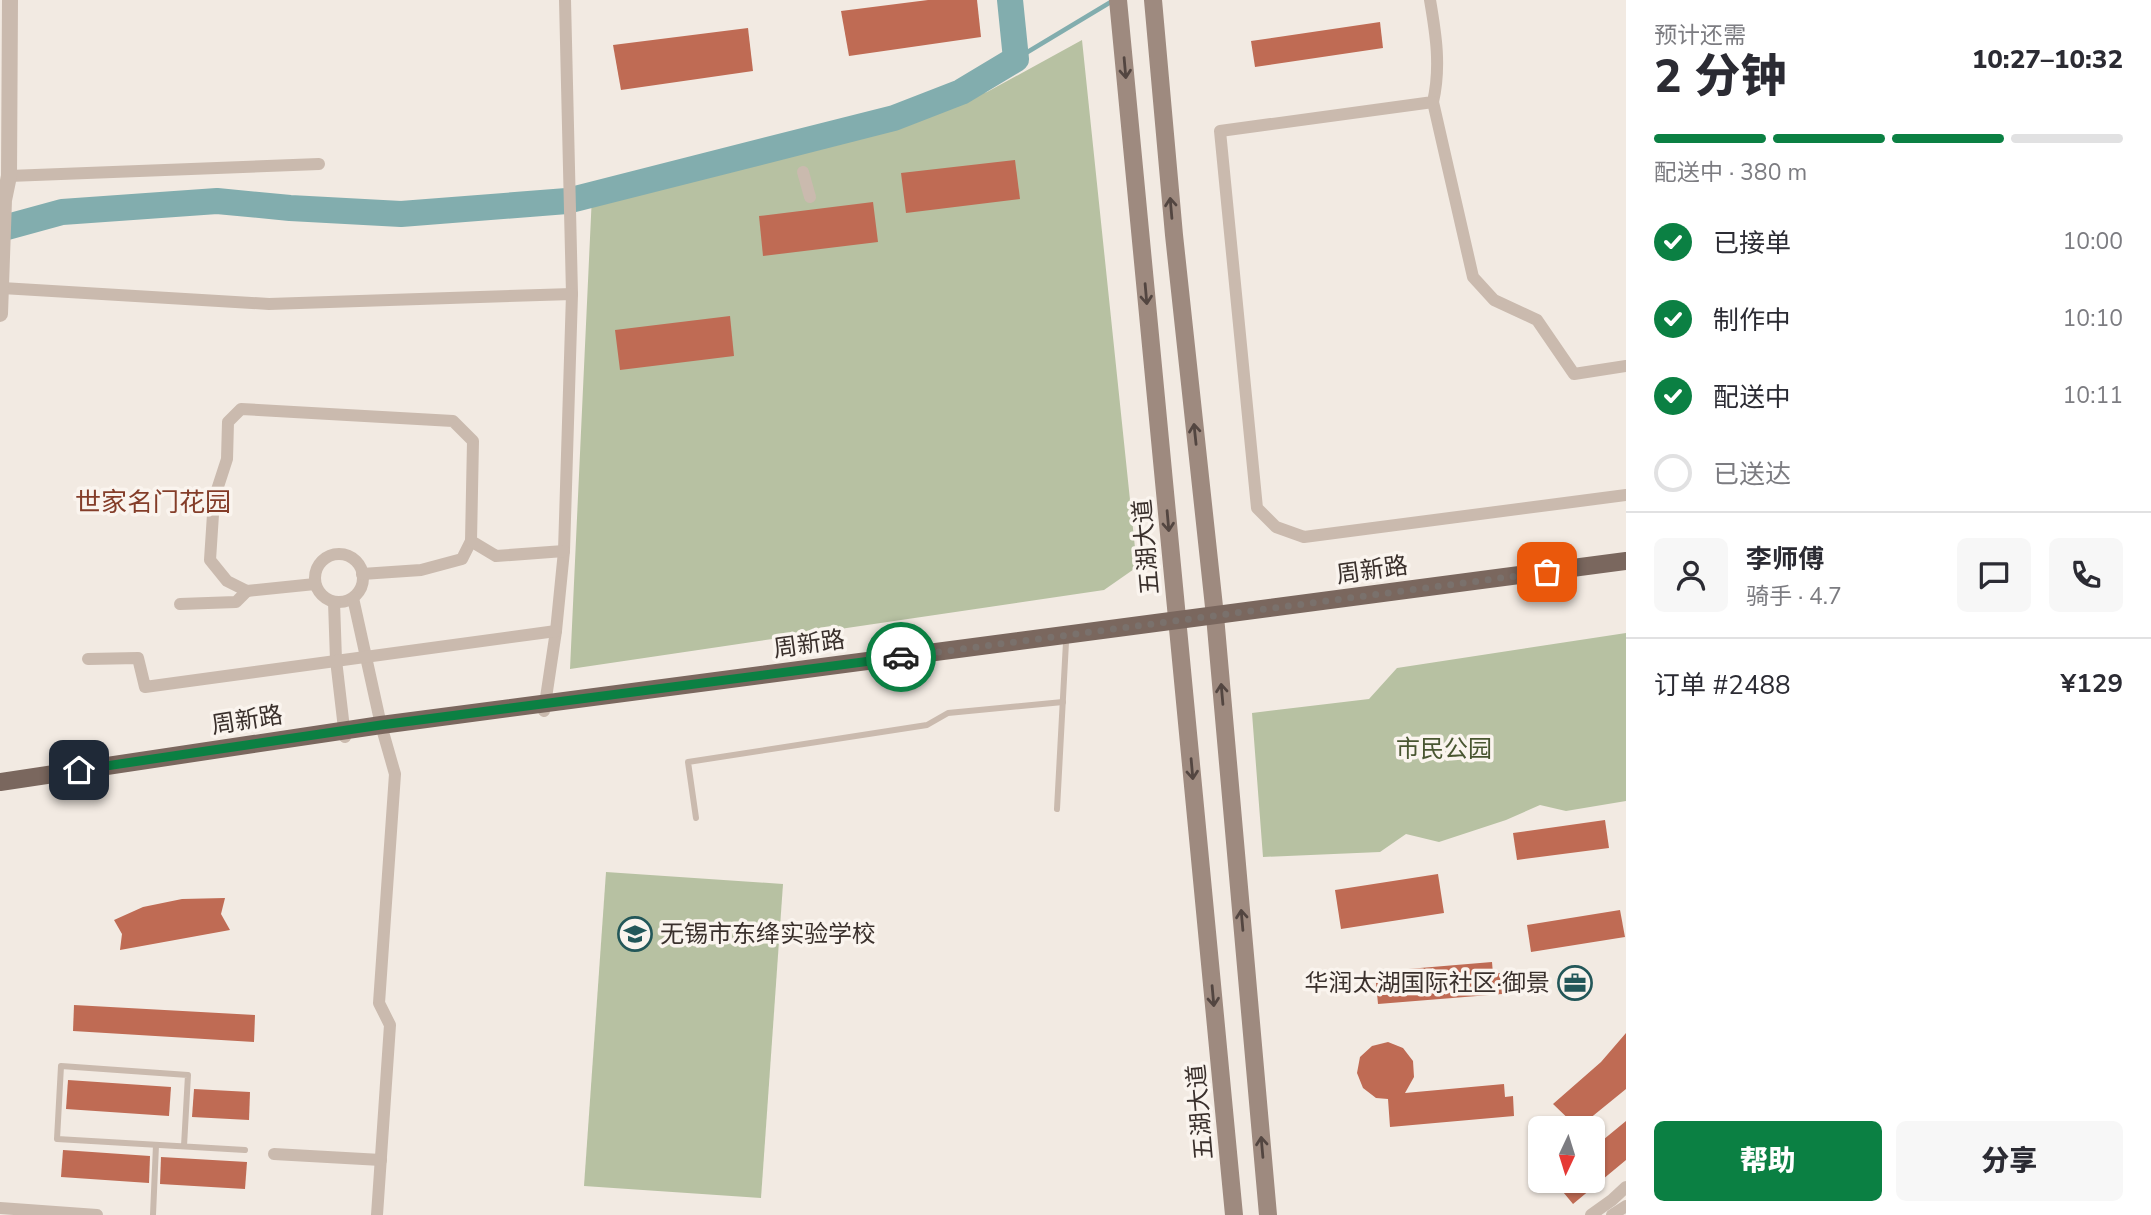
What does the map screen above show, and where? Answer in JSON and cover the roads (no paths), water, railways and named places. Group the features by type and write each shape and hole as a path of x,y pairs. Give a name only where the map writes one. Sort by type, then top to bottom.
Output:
{"main road":[{"name":"五湖大道","path":"1118,0 1234,1215"},
{"path":"1153,0 1174,234 1215,620 1268,1215"},
{"name":"周新路","path":"1215,620 1626,561"},
{"name":"周新路","path":"0,790 382,729 1178,624 1626,570"},
{"name":"周新路","path":"544,708 1066,642 1178,624"},
{"name":"周新路","path":"0,782 345,735"}],"street":[{"path":"0,314 4,200 9,176 10,0"},
{"path":"544,708 556,631 564,551 572,294 565,0"},
{"path":"1430,0 1437,41 1438,80 1433,102 1473,277 1494,300 1537,320 1574,374 1626,366"},
{"path":"1433,102 1220,131 1257,508 1276,527 1304,537 1626,495"},
{"path":"9,176 320,164"},
{"path":"803,172 810,197"},
{"path":"2,288 269,304 572,294"},
{"path":"315,584 247,591 227,581 210,561 214,499 227,459 228,422 241,409 453,421 473,441 471,541 462,559 421,570 362,574"},
{"path":"471,541 496,556 564,551"},
{"path":"337,554 356,562 362,574 361,587 353,597 341,603 322,596 315,584 319,564 337,554"},
{"path":"180,604 236,602 247,591"},
{"path":"353,597 382,729 395,774 379,1003 390,1024 377,1215"},
{"path":"334,602 336,660 345,735"},
{"path":"88,659 138,658 145,687 556,631"},
{"path":"274,1154 381,1160"},
{"path":"1591,1215 1626,1187"},
{"path":"1612,1215 1626,1206"},
{"path":"0,1208 97,1215"}],"lane":[{"path":"1057,809 1066,642"},
{"path":"696,818 688,762 927,725 948,713 1063,702"},
{"path":"184,1146 188,1075 61,1066 57,1139 245,1150"},
{"path":"153,1215 156,1145"}],"waterway":[{"path":"0,229 62,212 217,201 401,214 567,201 894,118 961,92 1016,59 1010,0"},
{"path":"1016,59 1114,0"}],"place":[{"name":"无锡市东绛实验学校","path":"635,934"},
{"name":"华润太湖国际社区·御景","path":"1575,983"}],"district":[{"name":"世家名门花园","path":"153,502"}],"park label":[{"name":"市民公园","path":"1444,749"}]}
